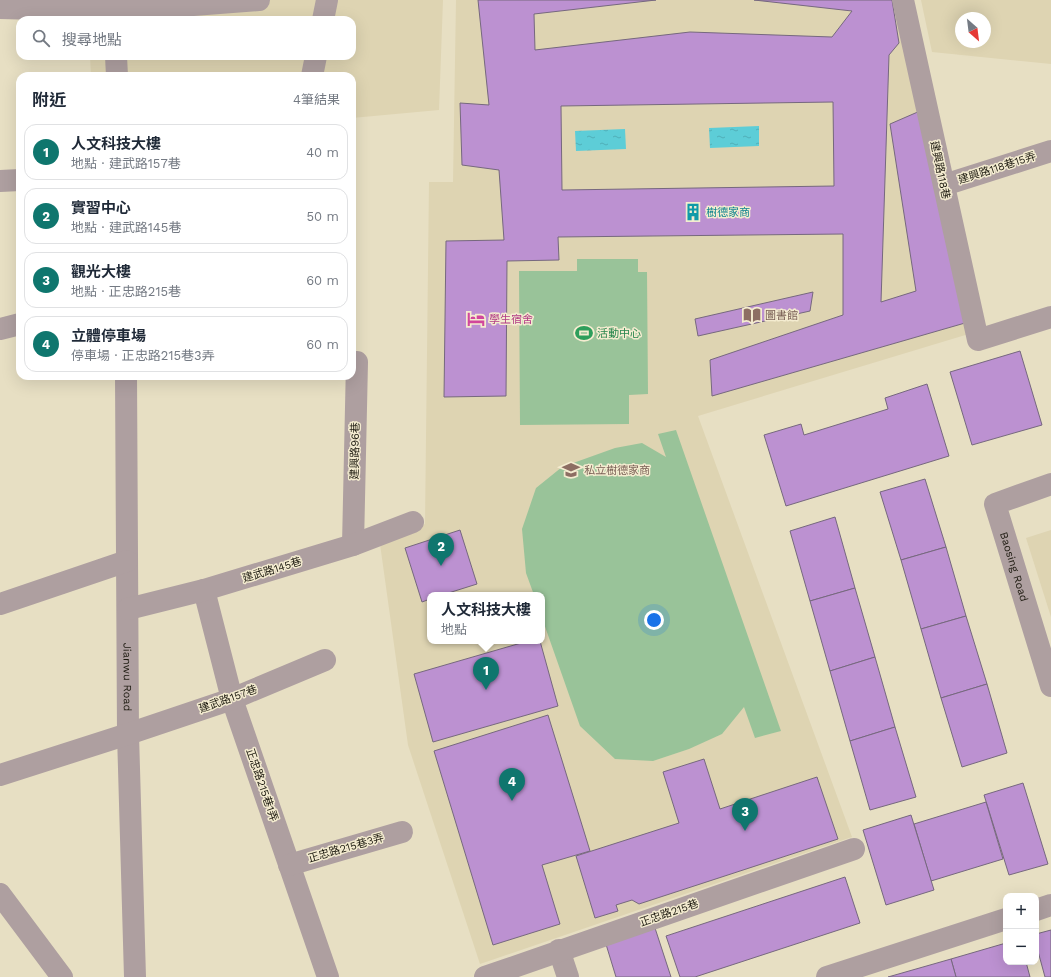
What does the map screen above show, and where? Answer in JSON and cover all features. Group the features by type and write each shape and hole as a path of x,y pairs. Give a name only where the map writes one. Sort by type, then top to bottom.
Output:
{"street":[{"path":"0,8 114,10 260,0"},
{"path":"324,16 327,0"},
{"name":"建興路118巷","path":"903,0 978,340 1051,317"},
{"path":"116,60 117,72"},
{"path":"313,72 315,60"},
{"name":"建興路118巷15弄","path":"944,185 1051,151"},
{"path":"0,181 16,180"},
{"path":"0,329 16,325"},
{"name":"建興路96巷","path":"353,545 356,362"},
{"name":"Jianwu Road","path":"126,380 128,734 135,977"},
{"name":"Baosing Road","path":"1051,484 995,504 1051,686"},
{"name":"建武路145巷","path":"128,609 204,590 353,545 413,522"},
{"path":"1,598 127,561"},
{"name":"正忠路215巷1弄","path":"204,590 232,699 328,977"},
{"name":"建武路157巷","path":"0,775 232,699 326,660"},
{"name":"正忠路215巷3弄","path":"289,865 402,832"},
{"name":"正忠路215巷","path":"485,977 559,950 854,849"},
{"path":"0,894 62,977"},
{"path":"1039,909 1051,905"},
{"path":"827,977 1003,920"},
{"path":"559,950 568,977"}],"shaded area":[{"path":"81,0 443,0 439,110 356,118 356,72 91,72 90,60 356,60 356,16 84,16"},
{"name":"私立樹德家商","path":"456,0 899,0 972,333 698,416 852,837 480,964 408,745 380,544 425,524 429,182 453,182"},
{"path":"921,0 1051,0 1051,64 932,52"},
{"path":"1051,530 1051,617 1026,538"}],"green space":[{"name":"活動中心","path":"577,259 638,259 638,272 647,272 648,394 629,395 629,424 520,425 519,271 577,271"},
{"path":"676,430 781,731 755,738 744,707 722,734 689,749 653,761 615,759 580,726 545,627 545,592 533,592 526,573 522,529 536,488 562,467 615,448 642,443 666,457 658,434"}],"water":[{"path":"759,126 759,146 710,148 709,128"},
{"path":"625,129 626,149 576,151 575,131"}],"building":[{"name":"樹德家商","path":"478,0 656,0 534,14 535,50 690,32 832,37 852,11 754,0 892,0 899,43 889,55 881,302 916,291 890,124 920,111 965,323 712,396 710,360 843,315 843,234 558,237 559,260 507,261 506,396 444,397 446,241 504,240 499,170 462,165 460,103 489,105","holes":["833,102 834,186 562,190 561,106"]},
{"name":"圖書館","path":"813,292 810,311 698,336 695,319"},
{"path":"1020,351 1042,425 972,445 950,372"},
{"path":"927,384 949,456 786,506 764,435 801,424 804,435 888,409 885,398"},
{"path":"925,479 946,547 901,560 880,492"},
{"path":"835,517 855,588 810,601 790,531"},
{"path":"460,530 477,584 452,592 427,592 427,600 422,602 405,548"},
{"path":"946,547 966,616 921,629 901,560"},
{"path":"855,588 875,657 830,671 810,601"},
{"path":"966,616 987,684 941,698 921,629"},
{"path":"518,644 541,644 558,706 433,742 414,674"},
{"path":"875,657 895,727 850,741 830,671"},
{"path":"987,684 1007,753 962,767 941,698"},
{"path":"548,715 590,851 542,865 560,924 493,945 434,751"},
{"path":"895,727 916,797 870,810 850,741"},
{"path":"704,759 720,809 817,777 838,839 639,904 632,900 616,905 618,911 595,918 576,856 679,823 663,772"},
{"path":"1023,783 1048,864 1009,875 984,795"},
{"path":"986,802 1003,859 931,881 914,824"},
{"path":"911,815 934,890 886,905 863,830"},
{"path":"845,877 860,923 695,977 680,977 666,936"},
{"path":"654,925 671,977 616,977 605,941"},
{"path":"1051,930 1051,977 1045,977 1039,955 1039,933"},
{"path":"1003,944 1003,965 1027,965 1030,977 956,977 951,959"},
{"path":"951,959 956,977 888,977"}],"place":[{"name":"樹德家商","path":"693,212"},
{"name":"圖書館","path":"752,315"},
{"name":"學生宿舍","path":"476,319"},
{"name":"活動中心","path":"584,333"},
{"name":"私立樹德家商","path":"571,470"},
{"name":"實習中心","path":"441,566"},
{"name":"人文科技大樓","path":"486,690"},
{"name":"立體停車場","path":"512,801"},
{"name":"觀光大樓","path":"745,831"}]}
